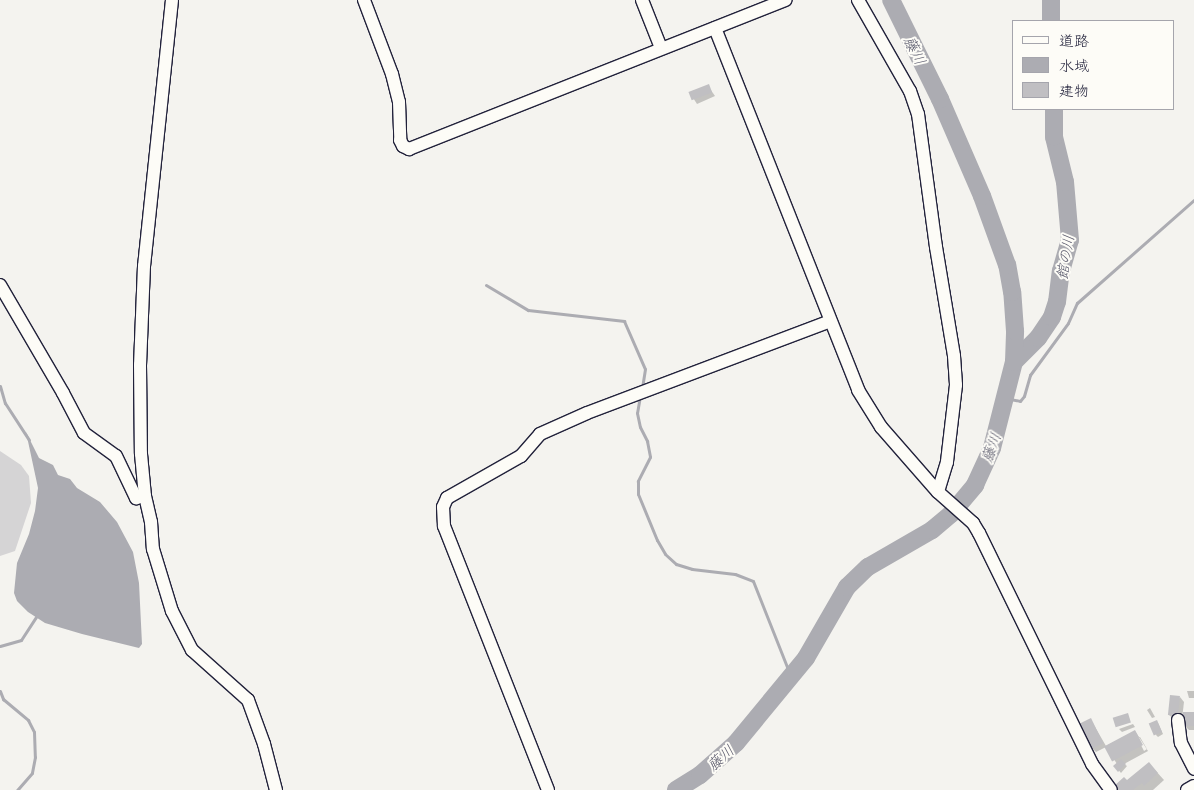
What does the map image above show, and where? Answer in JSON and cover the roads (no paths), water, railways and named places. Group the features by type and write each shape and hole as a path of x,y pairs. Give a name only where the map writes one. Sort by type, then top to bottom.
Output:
{"street":[{"path":"172,0 163,65 144,266 140,366 141,454 145,496 151,522 153,549 172,611 192,650 248,700 264,744 276,790"},
{"path":"364,0 399,102 400,140 403,146 410,149 786,0"},
{"path":"642,0 661,48"},
{"path":"858,0 910,91 918,114 954,356 956,385 943,496"},
{"path":"715,28 862,398 881,427 979,533 1092,764 1111,790"},
{"path":"0,285 63,392 84,433 116,456 136,498 145,496"},
{"path":"548,790 449,541 444,526 443,507 447,498 521,456 540,434 548,430 587,412 830,321"},
{"path":"1178,720 1181,744 1194,769"},
{"path":"1187,790 1194,786"}],"water":[{"path":"26,432 39,458 53,465 58,475 70,479 77,488 100,502 117,522 133,552 139,583 142,644 139,648 45,623 28,612 17,601 14,593 17,563 29,534 38,488"}],"waterway":[{"name":"藤川","path":"676,790 700,775 736,743 806,658 847,587 868,567 932,530 951,514 975,485 992,448 1014,362 1015,331 1012,292 1007,265 982,196 940,99 891,0"},
{"name":"館の川","path":"1051,0 1051,20"},
{"name":"館の川","path":"1014,362 1038,338 1052,317 1057,302 1061,271 1070,240 1065,182 1054,137 1054,110"},
{"path":"1005,398 1020,401 1024,396 1030,375 1068,323 1077,303 1194,200"},
{"path":"486,285 528,310 624,321 645,369 642,388"},
{"path":"0,386 5,403 29,440"},
{"path":"640,396 637,413 640,427 647,441 650,457 638,481 638,494 657,540 665,554 676,564 692,569 735,574 753,581 791,677"},
{"path":"0,646 21,640 37,615"},
{"path":"0,691 3,699 28,720 34,732 35,757 32,773 17,790"}]}
